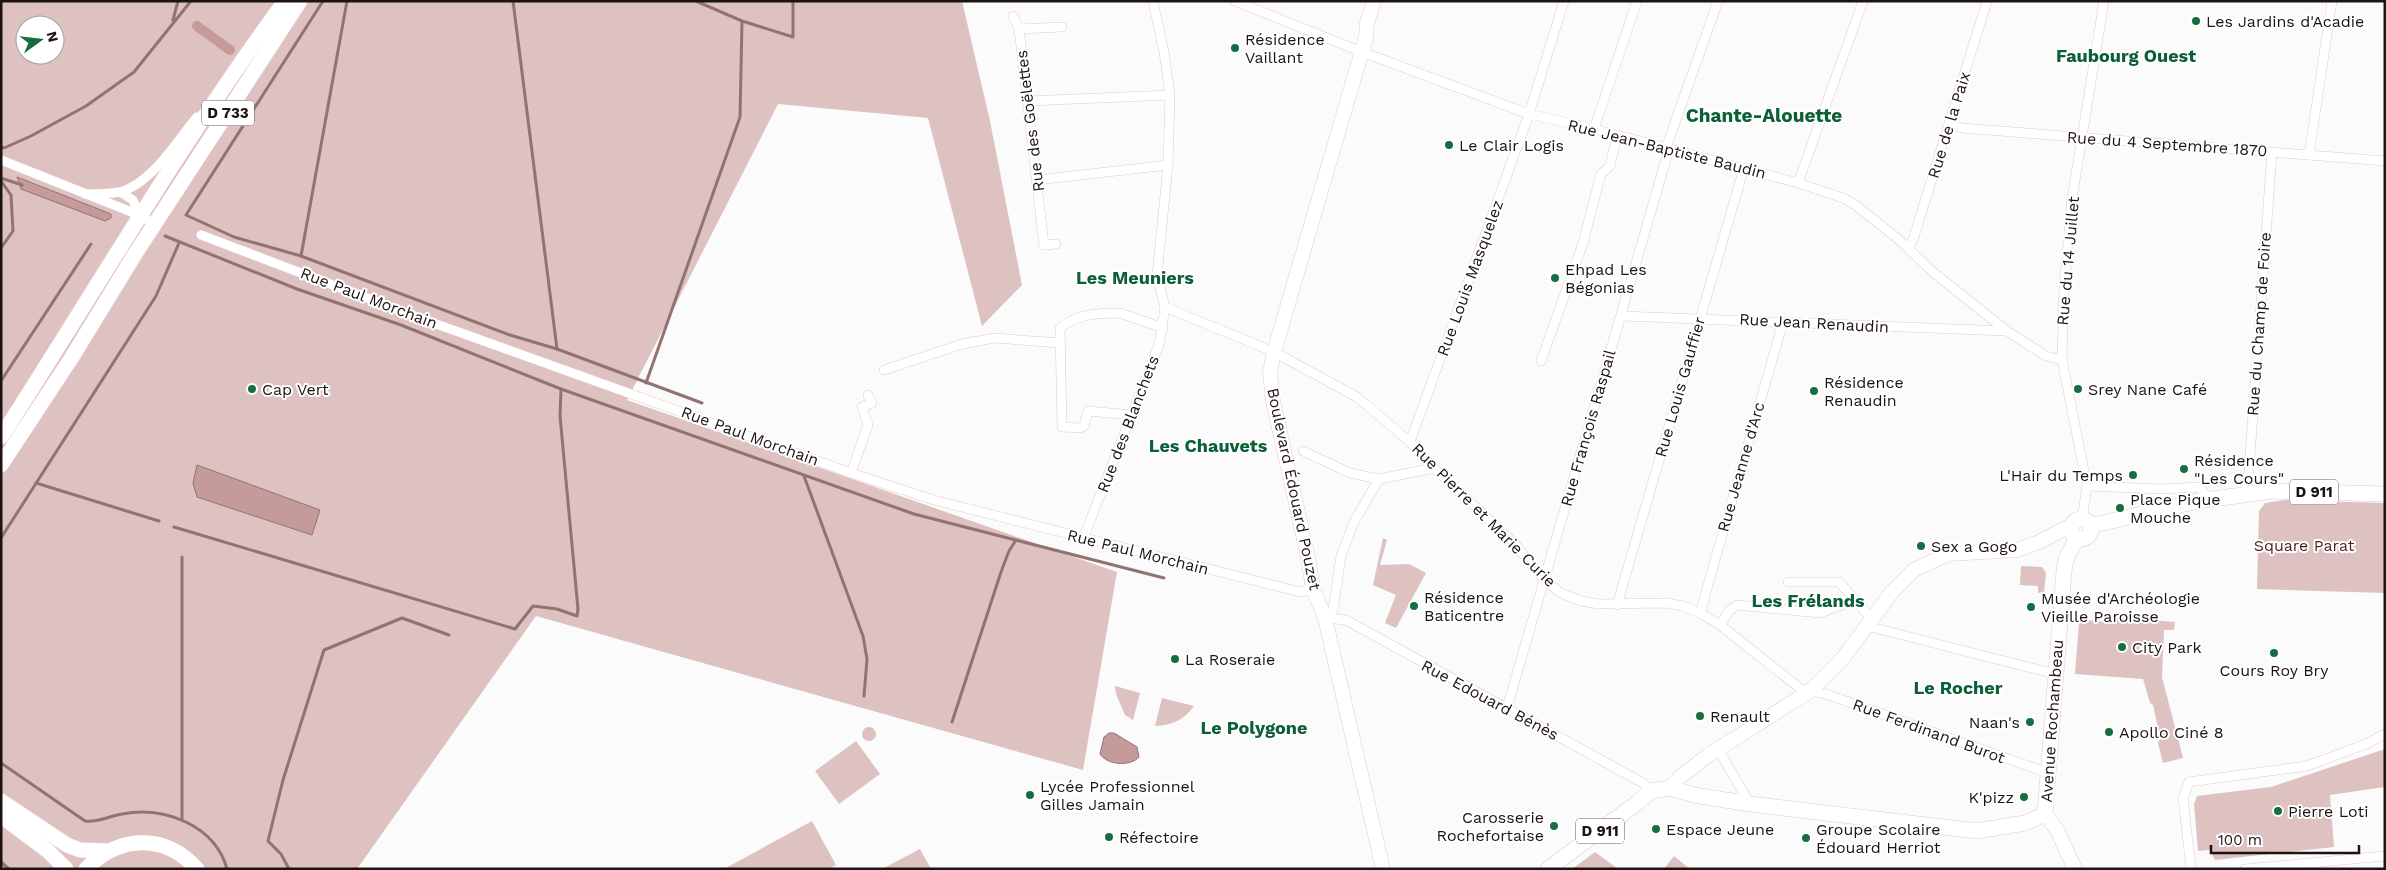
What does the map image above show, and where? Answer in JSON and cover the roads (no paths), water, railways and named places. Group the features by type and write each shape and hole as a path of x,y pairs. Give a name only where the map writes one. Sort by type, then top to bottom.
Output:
{"main road":[{"name":"D 733","path":"1,437 139,215 230,76 285,1"},
{"name":"D 733","path":"1,465 300,1"},
{"name":"D 911","path":"2082,529 2200,506 2210,500 2243,494 2273,491 2385,494"},
{"name":"Avenue Rochambeau","path":"2045,814 2064,571 2066,559 2082,529"},
{"name":"D 911","path":"1548,869 1650,791 1670,788"},
{"path":"1670,788 1694,795 1750,804 1978,831 2025,823 2045,814"},
{"path":"1,801 58,839 80,850 107,851 130,843 155,843 178,852 197,869"},
{"path":"1,816 48,851 66,869"},
{"path":"86,869 107,851"}],"street":[{"name":"Rue des Blanchets","path":"1083,539 1159,345 1163,328 1165,307 1157,275 1168,165 1170,95 1164,52 1153,1"},
{"name":"Rue Jean-Baptiste Baudin","path":"1235,1 1362,52 1530,114 1744,168 1843,198 1854,204 1908,248 1934,273 2007,331 2046,356 2062,360"},
{"name":"Boulevard Édouard Pouzet","path":"1374,1 1362,52 1274,352 1270,373 1273,402 1313,589 1325,618 1383,867"},
{"name":"Rue Louis Masquelez","path":"1410,442 1530,114 1564,1"},
{"path":"1594,129 1637,1"},
{"name":"Rue François Raspail","path":"1507,708 1622,316 1668,148 1718,1"},
{"path":"1798,183 1863,1"},
{"name":"Rue de la Paix","path":"1908,248 1913,240 1987,1"},
{"name":"Rue du 14 Juillet","path":"2082,529 2087,486 2062,360 2064,288 2072,200 2104,1"},
{"path":"2309,155 2332,1"},
{"path":"1013,16 1019,30"},
{"name":"Rue des Goëlettes","path":"1056,244 1044,245 1019,30 1062,27"},
{"path":"84,194 120,192 151,174 230,76"},
{"path":"1028,101 1170,95"},
{"name":"Rue du 4 Septembre 1870","path":"1949,124 1962,128 2385,161"},
{"path":"1540,361 1583,243 1602,174 1610,166 1616,135"},
{"name":"Rue du Champ de Foire","path":"2243,494 2248,483 2272,152"},
{"path":"1,160 139,215 155,224"},
{"path":"1037,180 1168,165"},
{"name":"Rue Louis Gauffier","path":"1616,604 1744,168"},
{"path":"120,192 133,200 139,215"},
{"name":"Rue Paul Morchain","path":"200,235 417,317 850,473 934,500 1300,592 1313,589"},
{"name":"Rue Pierre et Marie Curie","path":"1165,307 1274,352 1357,397 1410,442 1434,468 1515,544 1544,580 1561,593 1581,601 1616,604 1667,603 1683,606 1700,613 1720,625 1802,689 1810,690"},
{"path":"1131,415 1088,411 1084,426 1080,428 1062,427 1060,328 1088,314 1120,313 1163,328"},
{"name":"Rue Jean Renaudin","path":"1622,316 1701,317 2007,331"},
{"name":"Rue Jeanne d'Arc","path":"1700,613 1782,322"},
{"path":"884,370 962,344 994,338 1060,343"},
{"path":"850,473 868,425 862,407 872,403 868,395"},
{"path":"1303,451 1350,473 1379,479 1434,468"},
{"path":"1325,618 1333,610 1340,556 1354,522 1379,479"},
{"path":"2087,486 2163,489 2199,488 2210,500"},
{"name":"D 911","path":"1670,788 1680,777 1718,750 1810,690 1843,658 1904,580 1932,560 1948,554 2016,550 2039,542 2066,528 2082,529"},
{"path":"1788,582 1839,582 1855,600 1869,623 2055,674"},
{"path":"1720,625 1729,612 1737,605 1820,613 1855,600"},
{"name":"Rue Edouard Bénès","path":"1325,618 1346,620 1416,661 1643,782 1650,791"},
{"name":"Rue Ferdinand Burot","path":"1810,690 2048,773"},
{"path":"2191,869 2184,799 2190,782 2307,766 2366,744 2385,734"},
{"path":"1718,750 1750,804"},
{"name":"Avenue Rochambeau","path":"2045,814 2057,830 2075,869"},
{"path":"2245,869 2385,856"}],"waterway":[{"path":"173,20 178,1"},
{"path":"1,147 4,148 31,136 86,106 134,72 191,1"},
{"path":"323,1 186,215 234,237 301,256 510,335 557,349 702,403"},
{"path":"301,256 347,1"},
{"path":"513,1 557,349"},
{"path":"696,1 742,21 793,37 793,1"},
{"path":"646,383 740,117 742,21"},
{"path":"197,26 230,50"},
{"path":"1,178 22,185"},
{"path":"1,181 11,195 13,231 1,248"},
{"path":"165,236 297,289 401,325 561,389 914,514 1164,578"},
{"path":"1,538 156,296 179,243"},
{"path":"1,381 91,244"},
{"path":"174,527 515,629 533,606 557,609 577,616 578,609 560,416 561,389"},
{"path":"804,476 863,636 867,659 864,696"},
{"path":"36,483 159,521"},
{"path":"952,722 1001,572 1009,551 1016,540"},
{"path":"182,557 182,820"},
{"path":"289,869 281,854 268,841 283,780 324,650 402,618 449,635"},
{"path":"1,763 85,821 94,821 138,812 171,816 186,822 200,830 211,841 221,854 227,869"},
{"path":"1,862 9,869"}],"place":[{"name":"Les Jardins d'Acadie","path":"2196,21"},
{"name":"Résidence Vaillant","path":"1235,48"},
{"name":"Le Clair Logis","path":"1449,145"},
{"name":"Ehpad Les Bégonias","path":"1555,278"},
{"name":"Cap Vert","path":"252,389"},
{"name":"Srey Nane Café","path":"2078,389"},
{"name":"Résidence Renaudin","path":"1814,391"},
{"name":"Résidence \"Les Cours\"","path":"2184,469"},
{"name":"L'Hair du Temps","path":"2133,475"},
{"name":"Place Pique Mouche","path":"2120,508"},
{"name":"Sex a Gogo","path":"1921,546"},
{"name":"Résidence Baticentre","path":"1414,606"},
{"name":"Musée d'Archéologie Vieille Paroisse","path":"2031,607"},
{"name":"City Park","path":"2122,647"},
{"name":"Cours Roy Bry","path":"2274,653"},
{"name":"La Roseraie","path":"1175,659"},
{"name":"Renault","path":"1700,716"},
{"name":"Naan's","path":"2030,722"},
{"name":"Apollo Ciné 8","path":"2109,732"},
{"name":"Lycée Professionnel Gilles Jamain","path":"1030,795"},
{"name":"K'pizz","path":"2024,797"},
{"name":"Pierre Loti","path":"2278,811"},
{"name":"Carosserie Rochefortaise","path":"1554,826"},
{"name":"Espace Jeune","path":"1656,829"},
{"name":"Réfectoire","path":"1109,837"},
{"name":"Groupe Scolaire Édouard Herriot","path":"1806,838"}],"district":[{"name":"Faubourg Ouest","path":"2126,55"},
{"name":"Chante-Alouette","path":"1764,115"},
{"name":"Les Meuniers","path":"1135,277"},
{"name":"Les Chauvets","path":"1208,445"},
{"name":"Les Frélands","path":"1808,600"},
{"name":"Le Rocher","path":"1958,687"},
{"name":"Le Polygone","path":"1254,727"}],"park label":[{"name":"Square Parat","path":"2304,545"}]}
